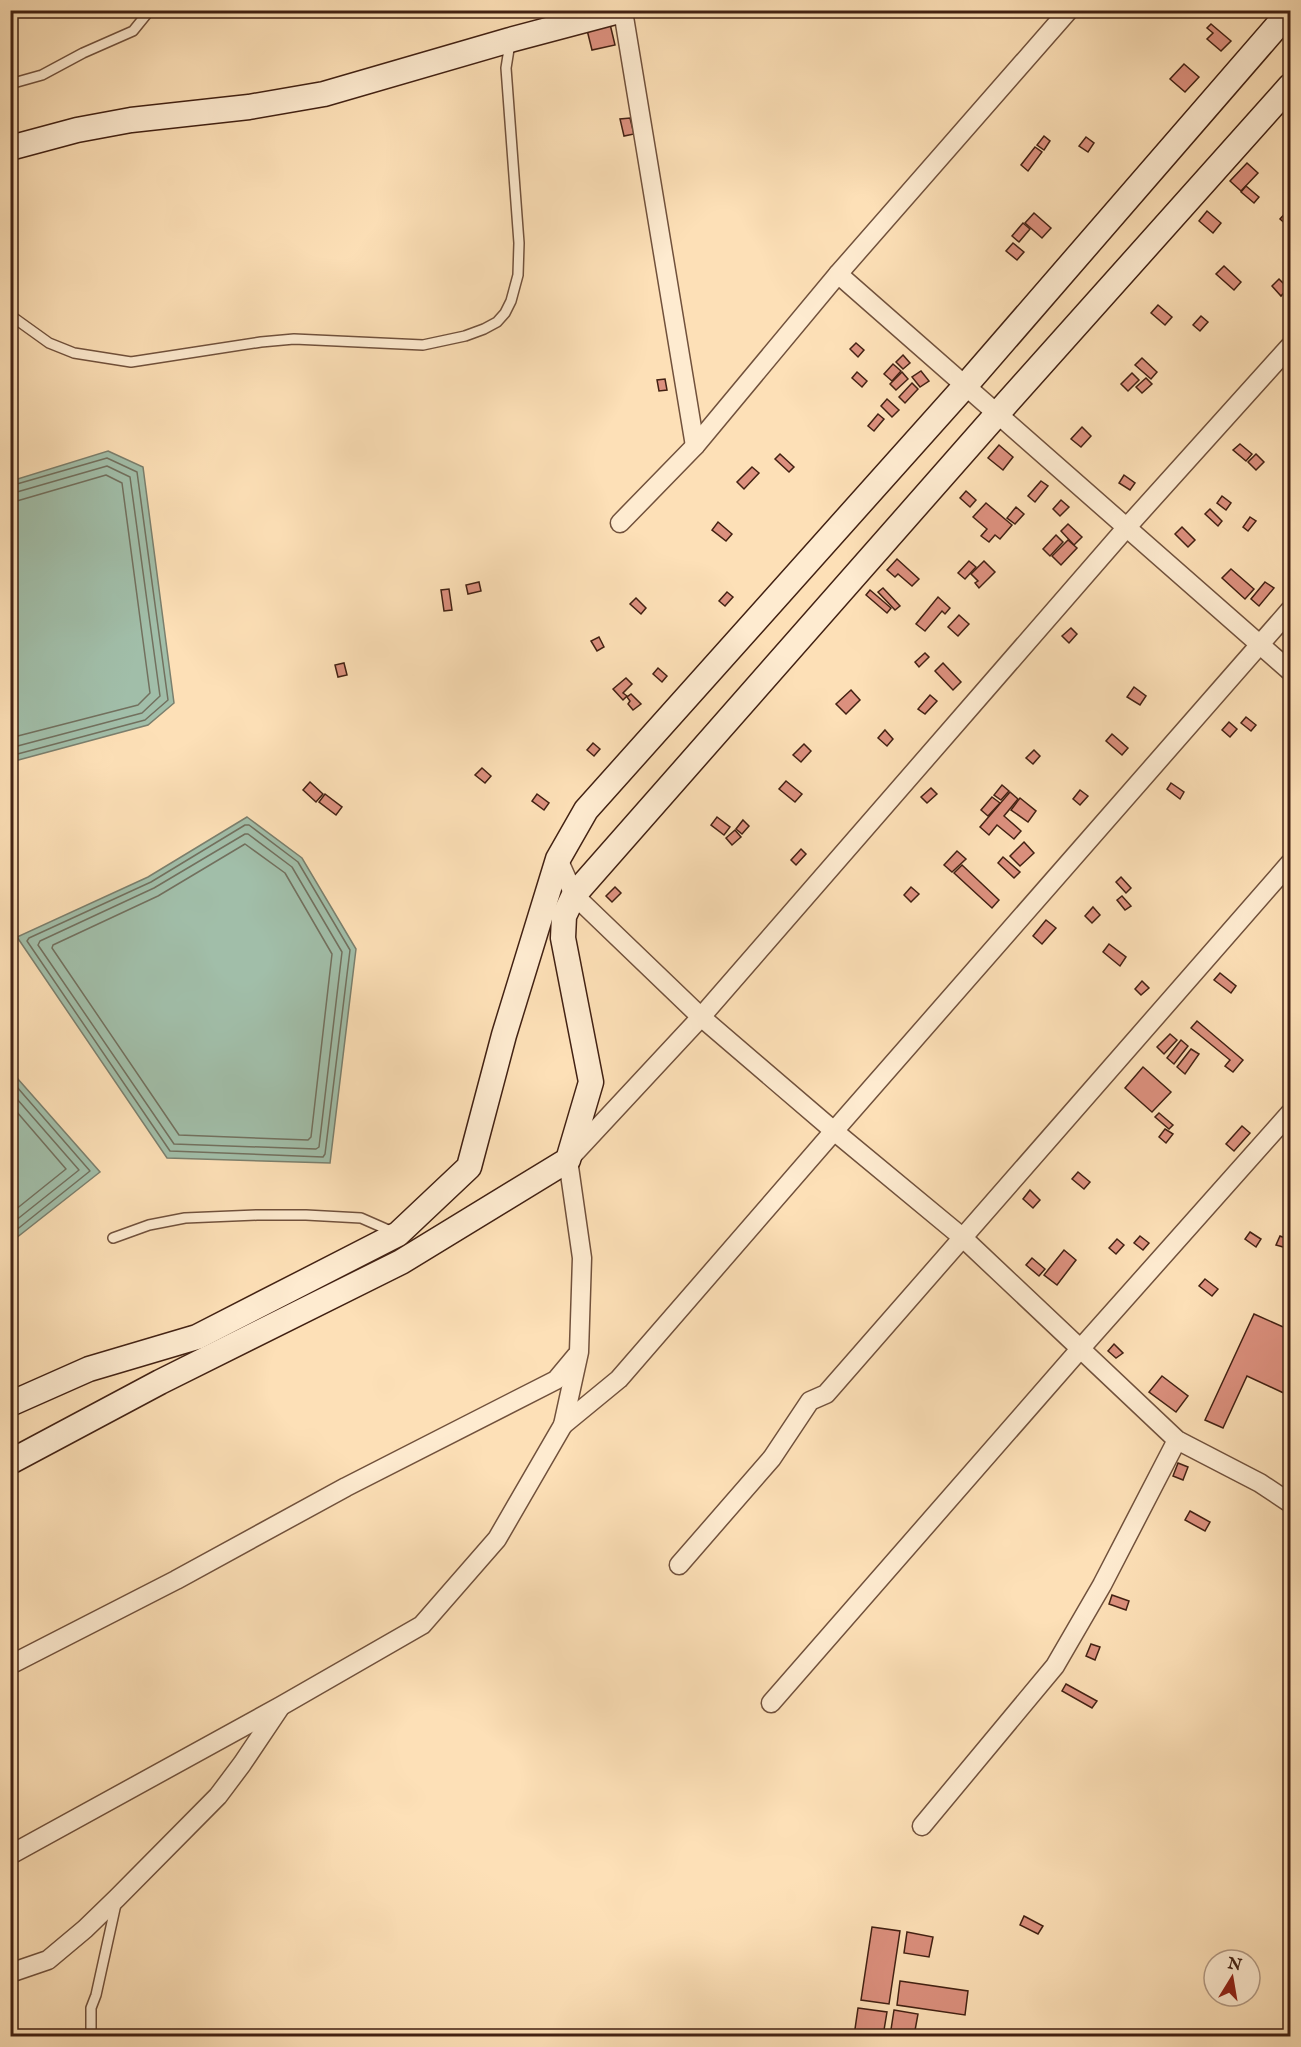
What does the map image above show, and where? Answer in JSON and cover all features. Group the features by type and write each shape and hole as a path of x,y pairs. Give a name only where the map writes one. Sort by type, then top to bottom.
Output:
{"street":[{"path":"10,148 77,130 131,120 249,107 324,94 623,10 695,446"},
{"path":"620,523 695,446 838,274 1070,10"},
{"path":"10,1404 89,1369 197,1337 398,1234 469,1167 504,1035 558,859 586,810 966,384 1290,10"},
{"path":"10,1854 282,1706 422,1625 497,1539 563,1425 579,1352 582,1258 567,1160 591,1082 563,938 564,916 574,895 998,413 1290,86"},
{"path":"838,274 1290,670"},
{"path":"10,1462 160,1382 401,1262 567,1160 701,1017 1127,527 1290,346"},
{"path":"563,1425 619,1379 1290,610"},
{"path":"558,859 574,895 701,1017 962,1237 1177,1440 1260,1483 1290,1503"},
{"path":"679,1565 772,1458 810,1401 826,1394 1290,863"},
{"path":"771,1703 1290,1113"},
{"path":"10,1665 176,1580 346,1487 556,1380 579,1352"},
{"path":"922,1826 1055,1666 1102,1585 1177,1440"},
{"path":"10,1972 48,1960 117,1898 218,1796 282,1706"}],"lane":[{"path":"10,84 42,75 133,31 150,10"},
{"path":"10,315 57,347 74,353 131,362 294,339 423,345 465,336 497,322 512,302 518,275 519,243 507,68 510,40"},
{"path":"113,1238 149,1225 185,1218 257,1215 360,1218 398,1234"},
{"path":"91,2037 91,2008 96,1995 117,1898"}],"water":[{"path":"108,451 143,467 174,703 148,725 11,762 11,481"},
{"path":"247,817 302,858 356,949 330,1163 167,1158 17,937 148,877"},
{"path":"10,1070 100,1172 11,1242 10,1242"}],"building":[{"path":"610,24 615,45 592,50 587,30"},
{"path":"1211,24 1231,41 1221,51 1207,39 1213,33 1207,28"},
{"path":"1184,64 1199,77 1185,92 1170,79"},
{"path":"630,118 634,134 624,136 620,119"},
{"path":"1044,136 1050,141 1044,150 1037,145"},
{"path":"1086,137 1094,143 1088,152 1079,146"},
{"path":"1035,147 1042,152 1028,171 1021,165"},
{"path":"1247,163 1258,173 1241,191 1230,181"},
{"path":"1246,186 1259,197 1254,203 1241,192"},
{"path":"1289,209 1290,224 1289,227 1280,219"},
{"path":"1207,211 1221,223 1213,233 1199,221"},
{"path":"1034,213 1051,228 1042,238 1025,223"},
{"path":"1023,223 1030,229 1019,242 1012,236"},
{"path":"1013,243 1024,252 1017,260 1006,251"},
{"path":"1224,266 1241,282 1234,290 1216,274"},
{"path":"1279,279 1288,288 1281,296 1272,286"},
{"path":"1158,305 1172,317 1165,325 1151,313"},
{"path":"1201,316 1208,322 1200,331 1193,325"},
{"path":"856,343 864,350 858,357 850,349"},
{"path":"903,355 910,363 903,369 896,362"},
{"path":"1142,358 1157,372 1151,379 1135,365"},
{"path":"893,364 901,371 892,381 884,374"},
{"path":"921,371 929,381 920,387 912,377"},
{"path":"857,372 867,381 862,387 852,378"},
{"path":"902,372 908,379 896,390 890,384"},
{"path":"1132,373 1139,380 1128,391 1121,384"},
{"path":"1146,378 1152,384 1142,393 1136,387"},
{"path":"665,379 667,390 659,391 657,380"},
{"path":"912,383 918,389 905,403 899,397"},
{"path":"887,399 899,410 892,417 881,406"},
{"path":"878,414 884,419 874,431 868,426"},
{"path":"1082,427 1091,436 1081,447 1071,439"},
{"path":"1240,444 1252,454 1246,461 1233,450"},
{"path":"999,445 1013,457 1003,470 988,458"},
{"path":"780,454 794,467 789,472 775,459"},
{"path":"1256,454 1264,462 1256,470 1248,462"},
{"path":"752,467 759,473 744,489 737,482"},
{"path":"1124,475 1135,483 1130,490 1119,483"},
{"path":"1041,481 1048,486 1035,502 1028,496"},
{"path":"966,491 976,500 970,507 960,498"},
{"path":"1222,496 1231,503 1226,510 1217,503"},
{"path":"1061,500 1069,507 1060,516 1053,509"},
{"path":"986,503 1012,525 1000,539 995,535 989,542 981,536 987,529 973,517"},
{"path":"1016,507 1024,514 1015,524 1007,518"},
{"path":"1210,509 1222,521 1218,526 1205,514"},
{"path":"1250,517 1256,521 1248,531 1243,527"},
{"path":"718,522 732,534 726,541 712,530"},
{"path":"1068,524 1082,537 1074,545 1061,531"},
{"path":"1182,527 1195,540 1188,547 1175,534"},
{"path":"1056,535 1063,542 1050,556 1043,549"},
{"path":"1068,540 1077,548 1061,565 1052,556"},
{"path":"897,559 919,579 912,586 898,574 895,577 887,570"},
{"path":"969,561 976,567 965,579 958,573"},
{"path":"984,561 995,572 979,588 975,583 978,581 971,574"},
{"path":"1231,569 1254,589 1245,599 1222,578"},
{"path":"479,582 481,591 468,594 466,585"},
{"path":"1265,582 1274,588 1259,606 1251,599"},
{"path":"883,588 900,606 895,610 878,592"},
{"path":"449,589 452,610 444,611 441,590"},
{"path":"870,590 891,608 887,613 866,595"},
{"path":"727,592 733,597 725,606 719,601"},
{"path":"938,597 950,608 945,614 942,611 925,631 916,624"},
{"path":"636,598 646,608 641,614 630,604"},
{"path":"959,615 969,624 958,636 948,627"},
{"path":"1071,628 1077,634 1069,643 1062,636"},
{"path":"599,637 604,647 597,651 591,641"},
{"path":"925,653 929,657 919,667 915,662"},
{"path":"344,663 347,675 338,677 335,665"},
{"path":"943,663 961,682 953,690 935,671"},
{"path":"658,668 667,676 662,682 653,674"},
{"path":"626,678 632,684 623,693 627,696 623,700 613,689"},
{"path":"1134,687 1146,696 1140,705 1127,697"},
{"path":"851,690 860,700 846,714 836,704"},
{"path":"631,694 641,704 633,710 628,704 630,701 627,697"},
{"path":"930,695 937,701 925,714 918,709"},
{"path":"1246,717 1256,725 1251,731 1241,723"},
{"path":"1229,722 1237,729 1230,737 1222,730"},
{"path":"885,730 893,739 887,746 878,738"},
{"path":"1112,734 1128,748 1122,755 1106,741"},
{"path":"593,743 600,749 594,756 587,750"},
{"path":"804,744 811,751 801,762 793,755"},
{"path":"1034,750 1040,756 1033,764 1026,758"},
{"path":"482,768 491,776 485,783 475,775"},
{"path":"786,781 802,794 795,802 779,789"},
{"path":"310,782 323,794 316,802 303,790"},
{"path":"1171,783 1184,792 1180,799 1167,789"},
{"path":"1002,785 1009,791 1001,800 994,795"},
{"path":"931,788 937,794 927,803 921,797"},
{"path":"1080,790 1088,796 1080,805 1073,799"},
{"path":"1010,792 1018,799 1004,816 1021,831 1014,839 997,825 989,835 980,827"},
{"path":"325,794 342,807 336,815 319,802"},
{"path":"537,794 549,803 544,810 532,801"},
{"path":"992,797 1000,803 988,816 981,810"},
{"path":"1020,798 1036,811 1028,822 1011,810"},
{"path":"717,817 730,827 724,835 711,825"},
{"path":"743,820 749,826 742,834 736,829"},
{"path":"735,830 741,837 732,845 726,838"},
{"path":"1024,842 1034,853 1020,866 1010,856"},
{"path":"801,849 806,854 796,865 791,860"},
{"path":"957,851 966,859 952,872 944,865"},
{"path":"1003,857 1020,872 1014,878 998,863"},
{"path":"962,865 999,900 992,908 954,873"},
{"path":"1121,877 1131,888 1126,893 1116,882"},
{"path":"615,887 621,893 612,902 606,896"},
{"path":"911,887 919,894 911,902 904,895"},
{"path":"1122,896 1131,906 1125,910 1117,900"},
{"path":"1093,907 1100,915 1092,923 1085,916"},
{"path":"1046,920 1056,928 1042,944 1033,936"},
{"path":"1109,944 1126,957 1120,966 1103,952"},
{"path":"1220,973 1236,986 1231,993 1214,980"},
{"path":"1142,981 1149,988 1141,995 1135,989"},
{"path":"1197,1021 1243,1060 1233,1072 1225,1066 1230,1060 1191,1028"},
{"path":"1170,1034 1177,1040 1164,1054 1157,1047"},
{"path":"1181,1040 1188,1046 1174,1064 1167,1058"},
{"path":"1191,1049 1199,1054 1185,1074 1177,1067"},
{"path":"1143,1067 1171,1092 1152,1112 1125,1088"},
{"path":"1159,1113 1173,1125 1169,1129 1155,1117"},
{"path":"1242,1126 1250,1133 1234,1151 1226,1144"},
{"path":"1165,1129 1173,1134 1166,1143 1159,1137"},
{"path":"1078,1172 1090,1182 1084,1189 1072,1179"},
{"path":"1030,1190 1040,1200 1033,1208 1023,1199"},
{"path":"1250,1232 1261,1239 1256,1247 1245,1239"},
{"path":"1140,1236 1149,1243 1143,1250 1134,1243"},
{"path":"1280,1236 1290,1240 1290,1249 1276,1245"},
{"path":"1117,1239 1124,1245 1116,1254 1109,1248"},
{"path":"1064,1250 1076,1260 1057,1285 1044,1275"},
{"path":"1032,1258 1045,1269 1039,1276 1026,1265"},
{"path":"1205,1279 1218,1289 1212,1296 1199,1286"},
{"path":"1254,1314 1290,1330 1290,1396 1247,1376 1223,1428 1205,1420"},
{"path":"1114,1344 1123,1353 1116,1358 1108,1351"},
{"path":"1162,1376 1188,1396 1176,1412 1149,1392"},
{"path":"1178,1463 1188,1467 1183,1480 1173,1476"},
{"path":"1190,1511 1210,1522 1205,1531 1185,1520"},
{"path":"1112,1595 1129,1601 1126,1610 1109,1604"},
{"path":"1091,1644 1100,1647 1095,1660 1086,1656"},
{"path":"1066,1684 1097,1701 1092,1708 1062,1691"},
{"path":"1024,1916 1043,1926 1038,1934 1020,1925"},
{"path":"872,1927 900,1931 889,2004 861,2000"},
{"path":"907,1932 933,1937 929,1957 904,1953"},
{"path":"900,1981 968,1991 965,2015 897,2005"},
{"path":"858,2008 887,2012 883,2036 854,2036"},
{"path":"894,2010 918,2014 914,2036 890,2036"}]}
